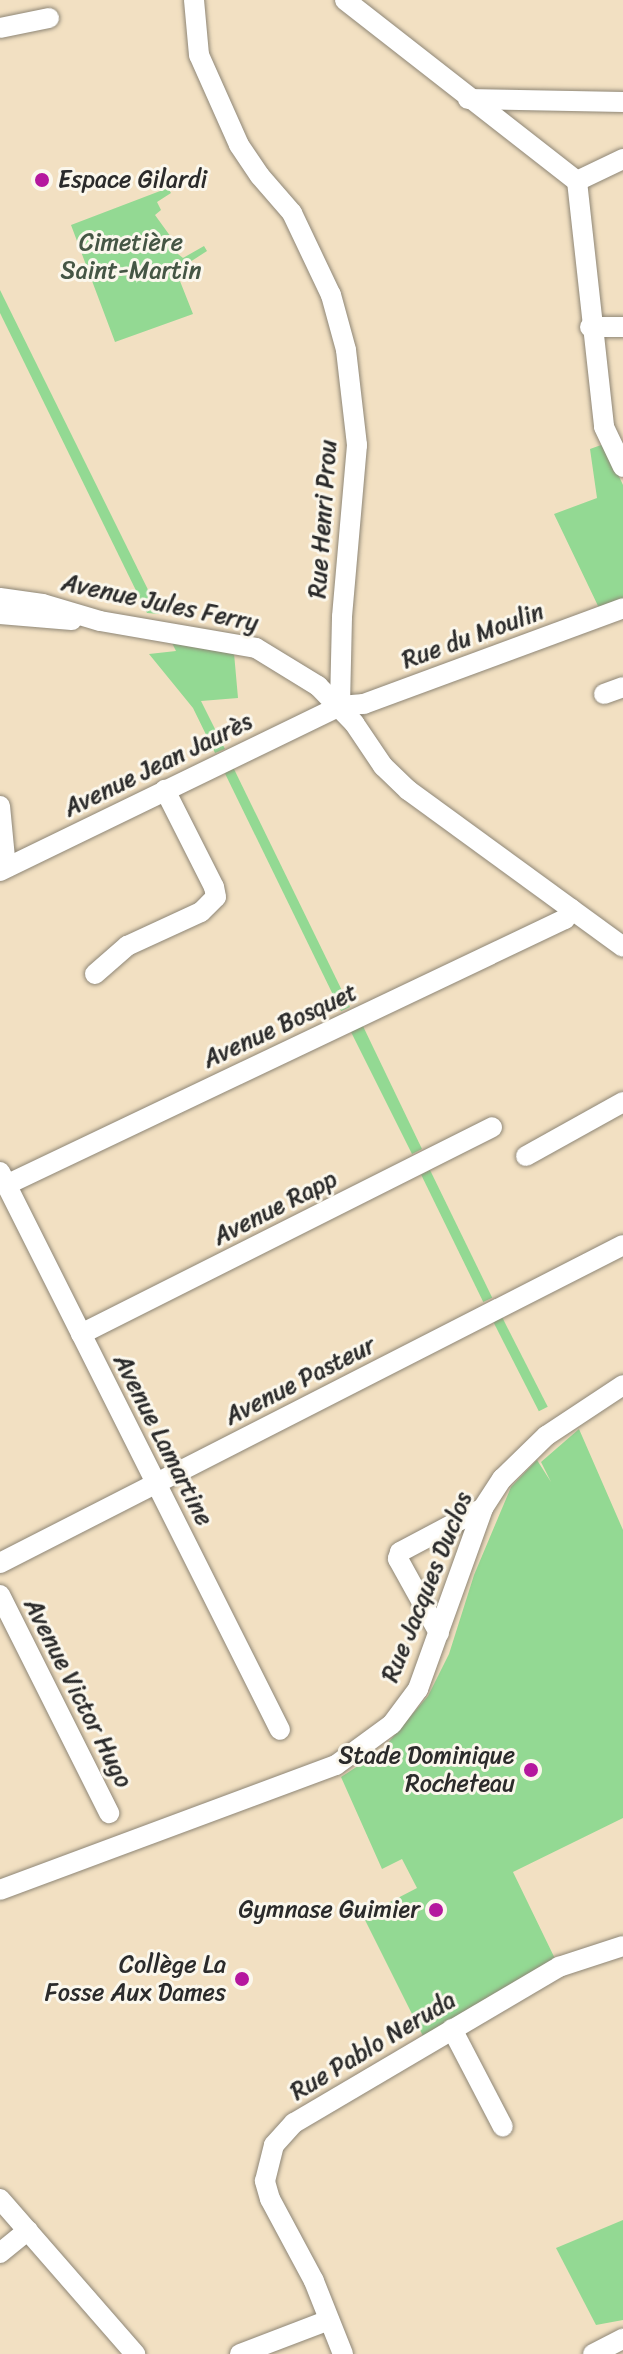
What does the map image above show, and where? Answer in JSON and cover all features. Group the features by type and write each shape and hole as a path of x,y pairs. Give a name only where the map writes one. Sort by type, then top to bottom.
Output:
{"street":[{"name":"Rue Henri Prou","path":"194,0 199,55 239,145 260,176 292,213 331,295 346,350 357,445 342,617 340,706"},
{"path":"345,0 577,181 590,327 604,427 623,467"},
{"path":"0,28 49,18"},
{"path":"468,99 623,102"},
{"path":"577,181 623,159"},
{"path":"590,327 623,327"},
{"name":"Avenue Jules Ferry","path":"0,598 43,604 100,621 256,648 304,675 340,706"},
{"name":"Rue du Moulin","path":"340,706 364,704 623,608"},
{"path":"0,614 100,621"},
{"name":"Avenue Jean Jaurès","path":"3,870 340,706"},
{"path":"340,706 383,766 408,790 623,947"},
{"path":"95,974 127,946 201,912 216,897 165,790"},
{"path":"0,806 3,870"},
{"name":"Avenue Bosquet","path":"3,1179 565,919 571,909"},
{"path":"526,1156 623,1102"},
{"name":"Avenue Rapp","path":"81,1334 492,1127"},
{"name":"Avenue Lamartine","path":"3,1179 280,1730"},
{"name":"Avenue Pasteur","path":"0,1563 623,1245"},
{"name":"Rue Jacques Duclos","path":"0,1890 336,1765 392,1724 418,1689 483,1508 522,1456 555,1429 623,1385"},
{"path":"439,1633 398,1559 400,1552 483,1508"},
{"name":"Avenue Victor Hugo","path":"0,1595 109,1813"},
{"name":"Rue Pablo Neruda","path":"343,2354 314,2281 270,2199 265,2181 274,2145 294,2123 559,1967 623,1946"},
{"path":"452,2029 503,2127"},
{"path":"0,2199 135,2354"},
{"path":"0,2253 28,2230"},
{"path":"240,2354 329,2320"},
{"path":"593,2354 623,2339"}],"green space":[{"name":"Cimetière Saint-Martin","path":"168,188 171,193 157,202 161,210 155,215 176,244 178,254 183,258 204,246 207,251 176,271 193,314 115,342 71,225"},
{"path":"0,290 160,614 147,613 0,313"},
{"path":"604,444 623,485 623,599 599,608 554,514 597,498 590,449"},
{"path":"172,643 234,653 238,698 201,701 225,749 215,753 193,708 149,654 176,651"},
{"path":"233,767 350,1007 341,1011 224,771"},
{"path":"361,1022 422,1149 412,1154 349,1028"},
{"path":"430,1170 492,1298 483,1302 421,1174"},
{"path":"501,1315 548,1407 539,1411 492,1320"},
{"path":"579,1429 623,1530 623,1818 513,1872 559,1967 426,2042 363,1916 417,1888 402,1859 382,1869 341,1777 381,1751 428,1696 449,1654 474,1575 511,1487 537,1460 551,1482 541,1462"},
{"path":"623,2220 623,2320 596,2325 556,2248"}],"place":[{"name":"Espace Gilardi","path":"42,180"},
{"name":"Stade Dominique Rocheteau","path":"531,1770"},
{"name":"Gymnase Guimier","path":"436,1910"},
{"name":"Collège La Fosse Aux Dames","path":"242,1979"}]}
